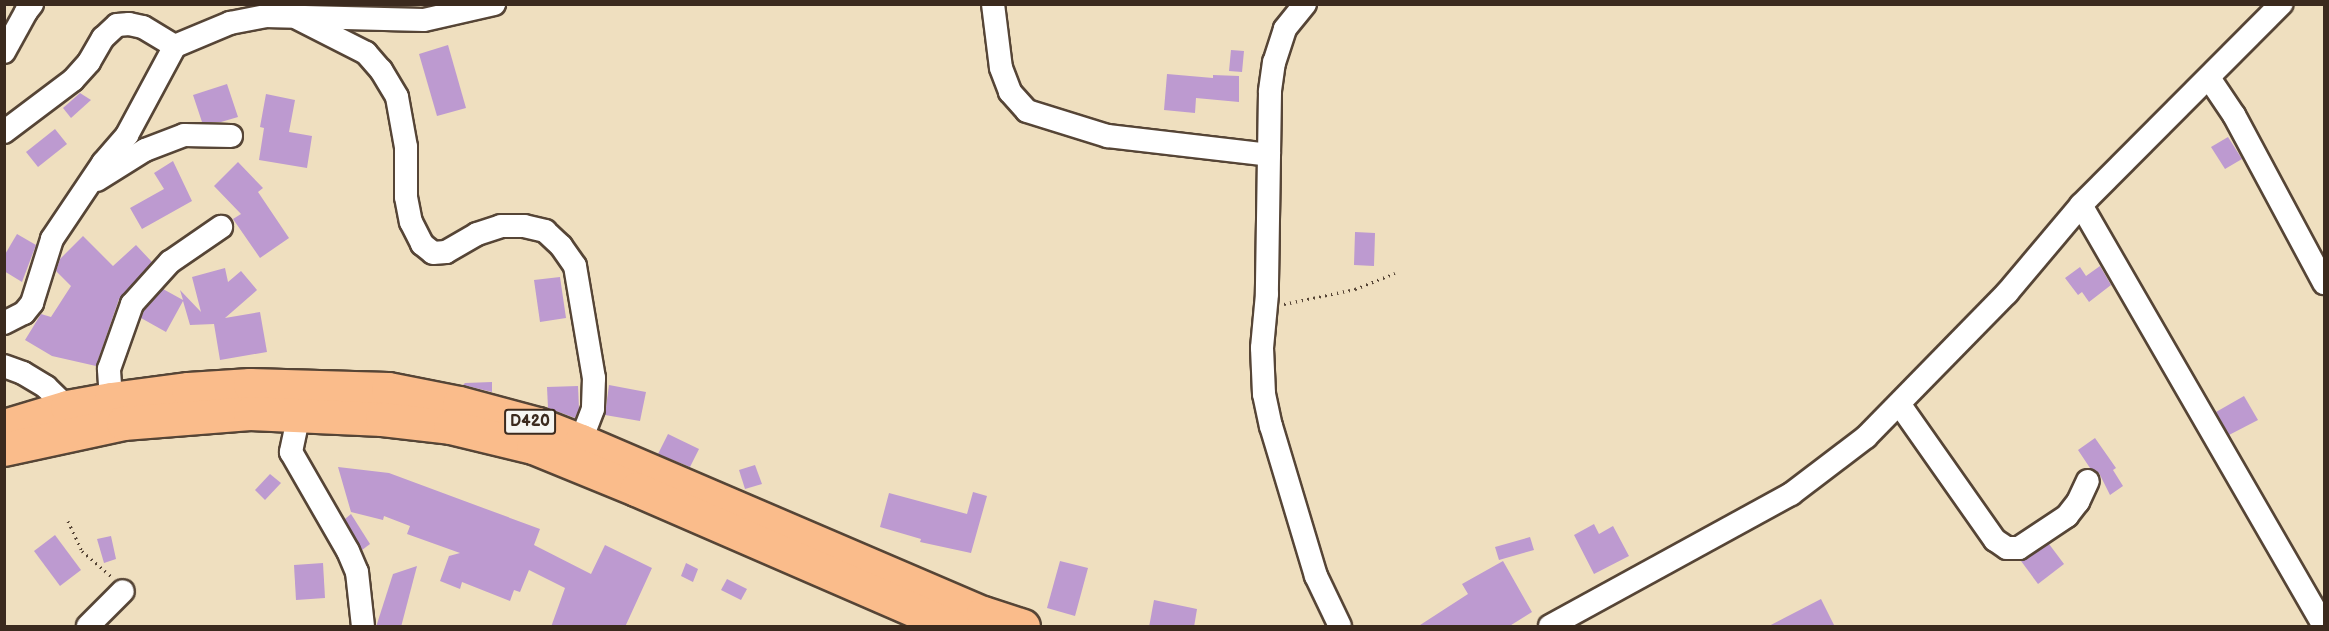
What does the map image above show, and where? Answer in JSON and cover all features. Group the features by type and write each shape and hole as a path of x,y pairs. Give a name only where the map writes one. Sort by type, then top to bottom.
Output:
{"highway":[{"name":"D420","path":"4,426 67,407 111,399 250,384 388,389 459,403 516,418 581,441 984,613 1023,627"},
{"name":"D420","path":"4,449 123,423 250,413 382,419 450,427 533,447 636,489 951,627"}],"street":[{"path":"4,52 32,4"},
{"path":"4,323 24,313 32,303 52,239 85,188 127,135 175,46 230,22 265,16 386,21 424,20 494,4"},
{"path":"993,4 1001,68 1010,92 1027,111 1108,136 1269,155"},
{"path":"1305,4 1285,29 1274,62 1270,92 1266,308 1262,348 1264,394 1271,426 1316,576 1340,627"},
{"path":"1550,627 1791,494 1858,443 1900,405 2007,293 2080,205 2282,4"},
{"path":"292,16 366,53 381,70 396,97 403,124 406,197 411,222 422,244 433,253 446,252 477,234 501,226 524,226 545,231 575,266 594,378 593,409 581,441"},
{"path":"4,132 73,80 89,62 103,38 117,26 129,24 143,27 175,46"},
{"path":"2208,78 2234,115 2325,283"},
{"path":"85,188 145,150 184,135 231,136"},
{"path":"2080,205 2324,627"},
{"path":"111,399 109,369 132,304 170,262 221,228"},
{"path":"4,366 23,373 46,387 67,407"},
{"path":"1900,405 1995,540 2007,548 2019,548 2067,516 2078,502 2088,481"},
{"path":"299,414 291,452 357,572 363,627"},
{"path":"88,627 123,591"}],"path":[{"path":"1266,308 1355,289 1395,273"},
{"path":"68,521 82,551 110,574 123,591"}],"building":[{"path":"448,45 466,108 437,116 419,54"},
{"path":"1231,50 1244,51 1242,72 1229,71"},
{"path":"1167,74 1213,78 1213,75 1239,76 1239,102 1196,98 1195,113 1164,110"},
{"path":"227,84 238,117 221,122 202,122 193,95"},
{"path":"80,93 91,100 71,118 63,108"},
{"path":"266,94 295,100 289,132 312,136 307,168 259,160 264,128 260,127"},
{"path":"55,129 67,144 38,167 26,152"},
{"path":"2228,137 2242,159 2225,169 2211,147"},
{"path":"173,161 192,201 142,229 130,208 164,189 154,173"},
{"path":"238,162 263,188 258,192 289,238 260,258 233,219 241,214 214,186"},
{"path":"1355,232 1375,233 1374,266 1354,265"},
{"path":"17,234 36,245 22,282 4,271 4,256"},
{"path":"83,236 113,266 136,245 152,262 119,299 96,366 52,356 25,340 41,314 51,317 71,286 56,271 60,259"},
{"path":"2100,266 2111,285 2089,302 2082,292 2078,295 2065,278 2080,267 2086,276"},
{"path":"225,268 228,282 241,271 257,290 225,318 260,312 267,352 220,360 214,324 190,325 183,301 166,332 141,318 144,311 163,289 183,300 180,290 201,312 192,277"},
{"path":"560,277 566,318 540,322 534,280"},
{"path":"492,382 492,392 463,385 465,383"},
{"path":"609,385 646,392 640,421 605,415"},
{"path":"578,386 579,409 575,418 548,408 547,387"},
{"path":"2244,396 2258,420 2229,435 2216,412"},
{"path":"668,434 699,449 690,467 658,454"},
{"path":"2095,438 2116,468 2113,470 2123,486 2110,495 2099,473 2090,468 2078,450"},
{"path":"755,465 762,484 745,489 739,470"},
{"path":"338,467 389,473 540,529 534,545 591,574 605,545 652,568 625,627 551,627 565,588 529,570 520,592 514,590 510,601 462,582 460,589 440,581 449,556 460,553 407,534 410,526 384,516 383,520 351,512"},
{"path":"270,474 281,483 265,500 255,490"},
{"path":"973,492 987,496 971,553 920,542 921,539 880,527 889,493 967,514"},
{"path":"351,514 370,544 362,550 345,519"},
{"path":"1594,524 1599,534 1613,526 1629,556 1594,574 1574,535"},
{"path":"55,535 81,570 60,586 34,551"},
{"path":"111,536 116,559 104,563 97,539"},
{"path":"1530,537 1534,550 1499,560 1495,547"},
{"path":"2049,544 2064,564 2038,584 2021,561"},
{"path":"1060,561 1088,568 1075,616 1047,608"},
{"path":"1503,561 1532,612 1508,627 1417,627 1468,594 1462,584"},
{"path":"323,563 325,598 296,600 294,565"},
{"path":"686,563 698,569 693,582 681,576"},
{"path":"417,566 401,627 376,627 393,574"},
{"path":"727,579 747,589 741,600 721,590"},
{"path":"1821,599 1835,627 1767,627"},
{"path":"1154,600 1197,609 1194,627 1149,627"}]}
